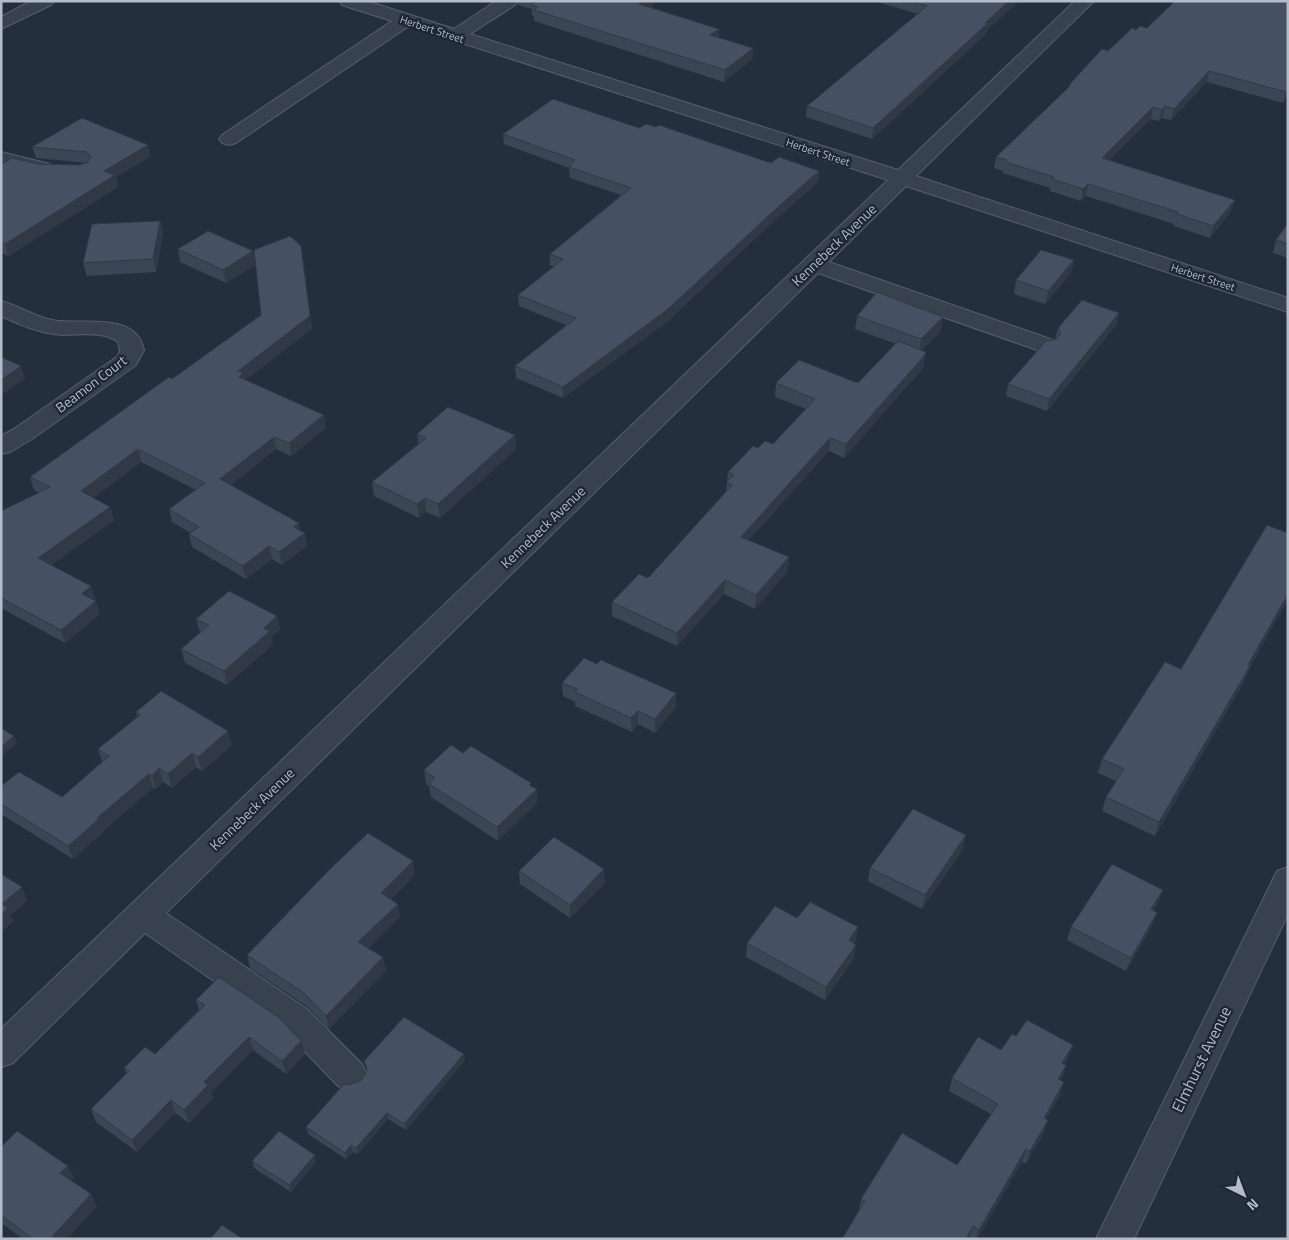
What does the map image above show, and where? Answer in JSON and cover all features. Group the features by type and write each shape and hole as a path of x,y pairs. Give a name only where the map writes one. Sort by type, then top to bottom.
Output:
{"street":[{"path":"1,24 45,1"},
{"name":"Herbert Street","path":"348,1 904,178 1288,305"},
{"path":"455,36 509,1"},
{"name":"Kennebeck Avenue","path":"1,1052 904,178 1084,1"},
{"path":"229,139 406,20"},
{"path":"1,158 31,167 62,169"},
{"path":"815,264 1045,345"},
{"name":"Beamon Court","path":"1,308 34,323 59,328 111,330 122,334 130,340 132,350 128,360 24,434 1,446"},
{"name":"Elmhurst Avenue","path":"1115,1239 1288,880"},
{"path":"143,915 295,1020 350,1074"}],"building":[{"path":"537,1 644,1 639,4 719,29 710,35 753,48 725,70 534,10 538,7 531,5"},
{"path":"910,1 1009,1 985,23 988,23 873,128 807,106 927,6"},
{"path":"1175,1 1288,1 1288,89 1286,92 1209,71 1174,109 1165,106 1162,110 1153,107 1102,158 1235,200 1213,226 1177,214 1178,212 1088,184 1083,189 1052,179 1054,177 1005,162 1007,160 996,157 1071,85 1069,85 1102,49 1108,51 1132,28 1136,30 1140,26 1147,28"},
{"path":"553,99 639,128 646,124 656,127 659,125 771,163 779,157 819,171 668,309 563,387 515,366 576,318 518,295 563,259 550,254 631,188 569,167 575,160 503,134"},
{"path":"82,118 148,145 104,171 115,175 5,244 1,242 1,164 12,158 38,164 79,165 87,163 91,157 87,152 32,147"},
{"path":"160,221 153,259 83,263 92,224"},
{"path":"1288,223 1288,244 1276,240"},
{"path":"208,231 253,251 223,270 178,249"},
{"path":"290,236 301,246 310,316 238,371 243,373 239,377 324,415 289,443 274,437 220,479 299,523 294,527 305,533 279,552 269,546 243,566 189,534 199,527 169,509 205,483 138,449 81,491 110,507 38,558 91,586 82,594 96,601 61,630 1,598 1,511 50,487 30,477 169,377 172,379 261,315 254,250"},
{"path":"1041,250 1074,260 1048,291 1016,280"},
{"path":"877,292 943,317 921,339 857,316"},
{"path":"1082,300 1119,313 1049,399 1008,384 1046,341 1057,339 1061,333 1058,328"},
{"path":"898,341 926,352 925,355 846,444 830,438 741,537 789,557 756,595 725,580 677,633 612,602 639,574 648,578 732,485 726,482 734,475 728,472 753,446 758,448 765,441 773,444 815,399 776,383 799,360 858,383"},
{"path":"1,357 21,366 1,380"},
{"path":"448,407 515,435 438,504 425,498 417,504 372,482 426,438 417,434"},
{"path":"1267,525 1288,533 1288,594 1248,665 1250,666 1159,822 1106,797 1124,769 1102,759 1165,662 1181,669"},
{"path":"229,591 277,616 264,628 270,631 224,671 181,649 209,625 196,619"},
{"path":"584,658 597,664 601,660 676,693 655,719 638,711 631,718 575,692 577,689 562,683"},
{"path":"161,691 228,731 198,757 192,753 168,774 159,768 152,776 149,774 97,818 99,819 68,846 1,804 1,786 19,772 62,797 109,756 98,749 140,715 136,712"},
{"path":"1,728 14,736 1,747"},
{"path":"451,745 463,753 471,746 531,783 529,785 537,789 497,827 429,784 435,778 424,770"},
{"path":"913,809 966,835 925,895 870,868"},
{"path":"368,833 413,861 381,893 398,904 358,942 383,957 326,1016 305,994 247,955 331,868"},
{"path":"554,837 604,869 570,905 519,871"},
{"path":"1112,864 1163,890 1151,909 1157,913 1131,958 1071,927"},
{"path":"1,874 22,887 2,904 8,908 1,914"},
{"path":"810,902 858,927 849,940 856,945 826,987 747,943 775,906 797,918"},
{"path":"219,977 278,1017 301,1041 282,1061 249,1037 204,1082 208,1085 184,1110 171,1100 132,1140 91,1109 129,1071 124,1068 145,1047 155,1054 205,1005 196,1000"},
{"path":"404,1017 464,1054 404,1124 387,1113 356,1148 351,1145 345,1153 306,1127 344,1084 349,1085 362,1080 367,1069 364,1061"},
{"path":"1027,1020 1073,1045 1062,1063 1066,1066 1058,1079 1064,1082 1044,1118 1048,1120 1030,1151 1026,1149 979,1230 973,1226 966,1239 842,1239 865,1201 861,1199 902,1133 957,1165 998,1104 952,1078 978,1037 1001,1050 1012,1034 1016,1036"},
{"path":"17,1131 68,1166 60,1173 91,1194 50,1239 33,1239 1,1215 1,1147"},
{"path":"279,1131 315,1155 289,1185 252,1161"},
{"path":"222,1225 243,1239 210,1239"}]}
